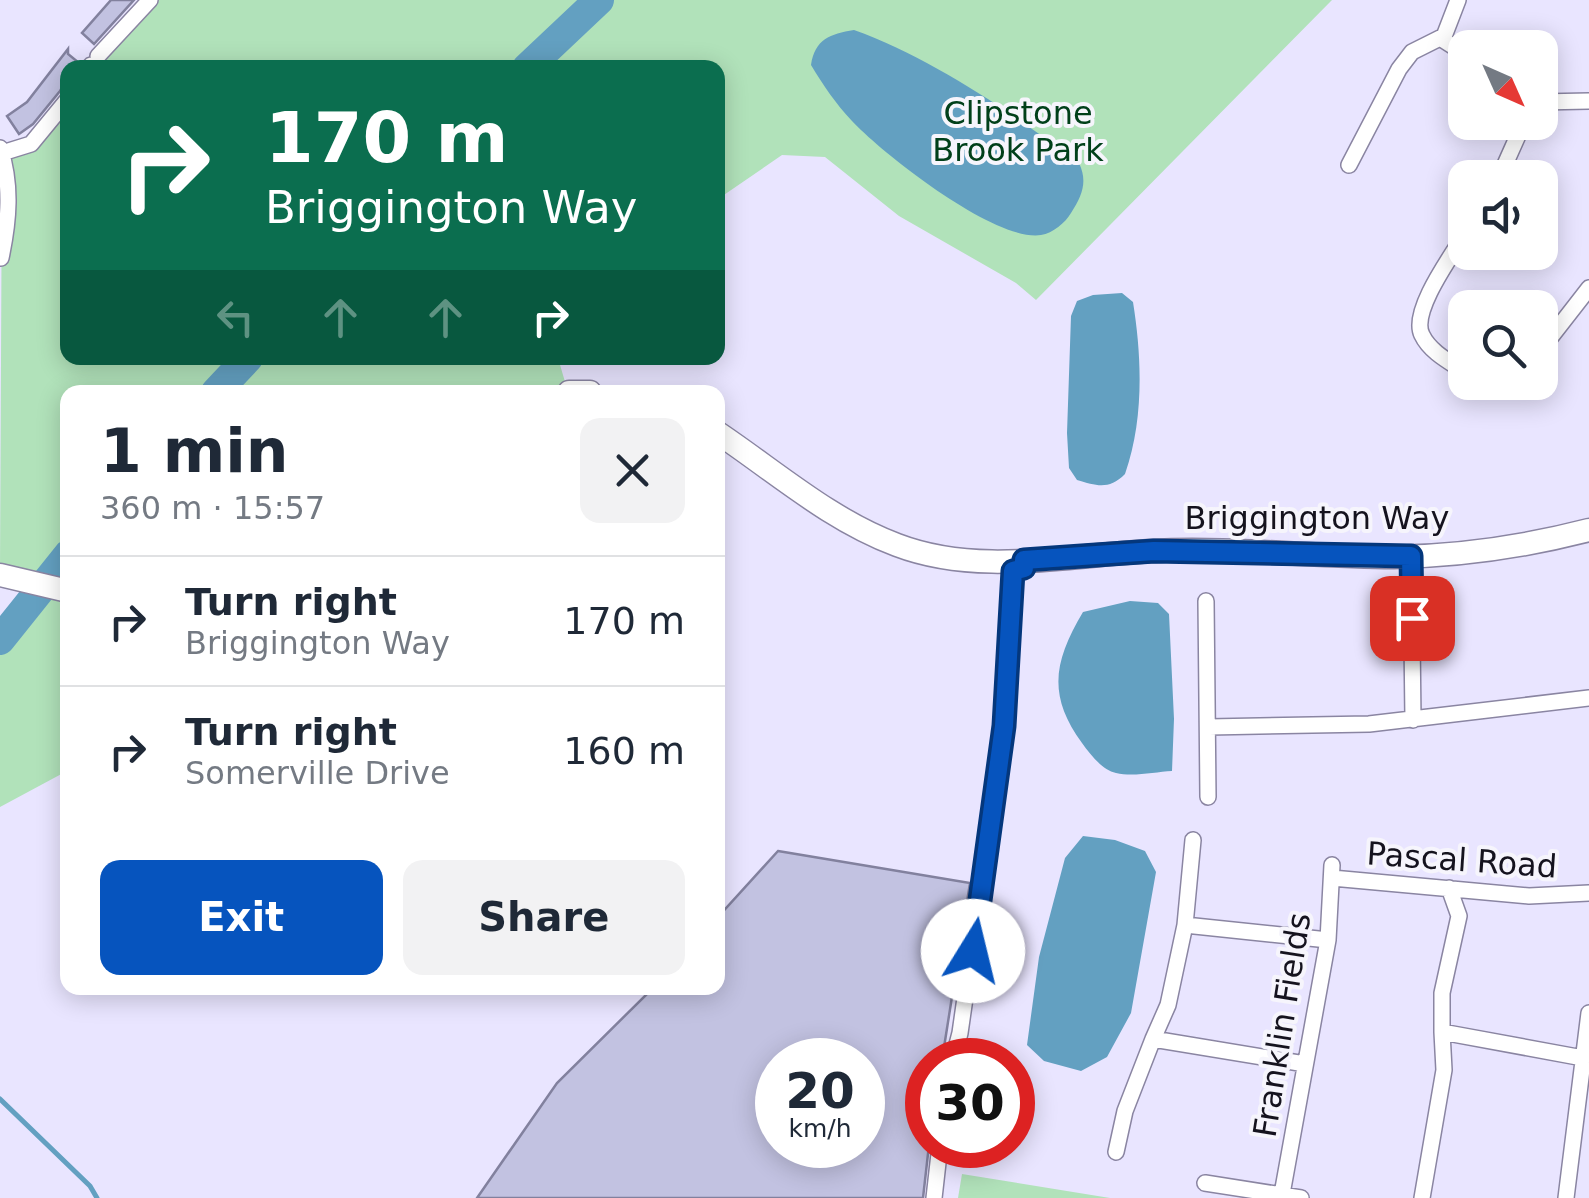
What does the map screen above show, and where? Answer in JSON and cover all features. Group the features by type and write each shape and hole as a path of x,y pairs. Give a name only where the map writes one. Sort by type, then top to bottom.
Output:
{"street":[{"path":"96,60 150,0"},
{"path":"1443,40 1458,0"},
{"path":"1349,165 1405,60 1427,42 1448,43"},
{"path":"1558,101 1589,100"},
{"path":"1,258 7,232 9,183 1,151 32,144 60,109"},
{"path":"1448,263 1418,323 1422,336 1448,360"},
{"path":"1558,327 1589,288"},
{"path":"1574,307 1589,320"},
{"name":"Briggington Way","path":"725,438 858,528 898,546 939,557 986,562 1154,551 1411,556 1544,541 1589,530"},
{"path":"1411,556 1412,720"},
{"path":"958,1038 994,816 1004,726 1013,571 1024,568 1024,560"},
{"path":"5,576 60,589"},
{"path":"1206,601 1208,797"},
{"path":"1209,727 1369,724 1589,698"},
{"path":"1116,1152 1125,1111 1168,1005 1185,925 1193,840"},
{"name":"Pascal Road","path":"1332,871 1530,896 1589,894"},
{"name":"Franklin Fields","path":"1282,1194 1328,940 1332,871"},
{"path":"1422,1198 1444,1070 1442,993 1459,916 1448,888"},
{"path":"1185,925 1328,940"},
{"path":"1566,1198 1589,1012"},
{"path":"1442,1032 1583,1058"},
{"path":"1152,1039 1305,1064"},
{"path":"934,1198 937,1168"},
{"path":"1205,1183 1301,1198"}],"green space":[{"name":"Clipstone Brook Park","path":"150,0 1332,0 1036,300 1016,283 899,216 825,157 782,155 725,194 725,60 96,60"},
{"path":"60,107 60,365 560,365 566,385 60,385 60,775 0,807 0,624 31,590 0,568 2,153 27,147"},
{"path":"962,1174 1110,1198 958,1198"}],"water":[{"path":"854,30 913,56 971,89 1079,163 1082,189 1065,220 1041,235 996,225 941,193 867,136 841,108 811,65 816,49 825,39"},
{"path":"1122,293 1133,302 1138,345 1140,389 1136,432 1125,474 1114,483 1097,485 1077,480 1069,468 1071,316 1077,301 1093,295"},
{"path":"1130,601 1158,603 1169,614 1172,771 1130,775 1106,769 1071,726 1059,693 1061,662 1083,612"},
{"path":"1083,836 1115,840 1145,851 1156,872 1131,1013 1107,1057 1081,1071 1044,1061 1035,1053 1035,1038 1028,1038 1039,957 1065,858"}],"building":[{"path":"111,0 134,0 94,44 82,33"},
{"path":"68,49 75,60 60,60 60,91 33,124 19,134 7,116 27,102"},
{"path":"778,851 970,883 945,1038 905,1038 905,1168 926,1168 923,1198 477,1198 557,1083 646,995 725,995 725,909"}],"waterway":[{"path":"535,60 599,0"},
{"path":"223,385 241,365"},
{"path":"0,640 60,565"},
{"path":"0,1099 90,1186 97,1198"}],"route":[{"path":"973,951 1004,726 1013,571 1024,568 1024,560 1154,551 1411,556 1412,618"}]}
